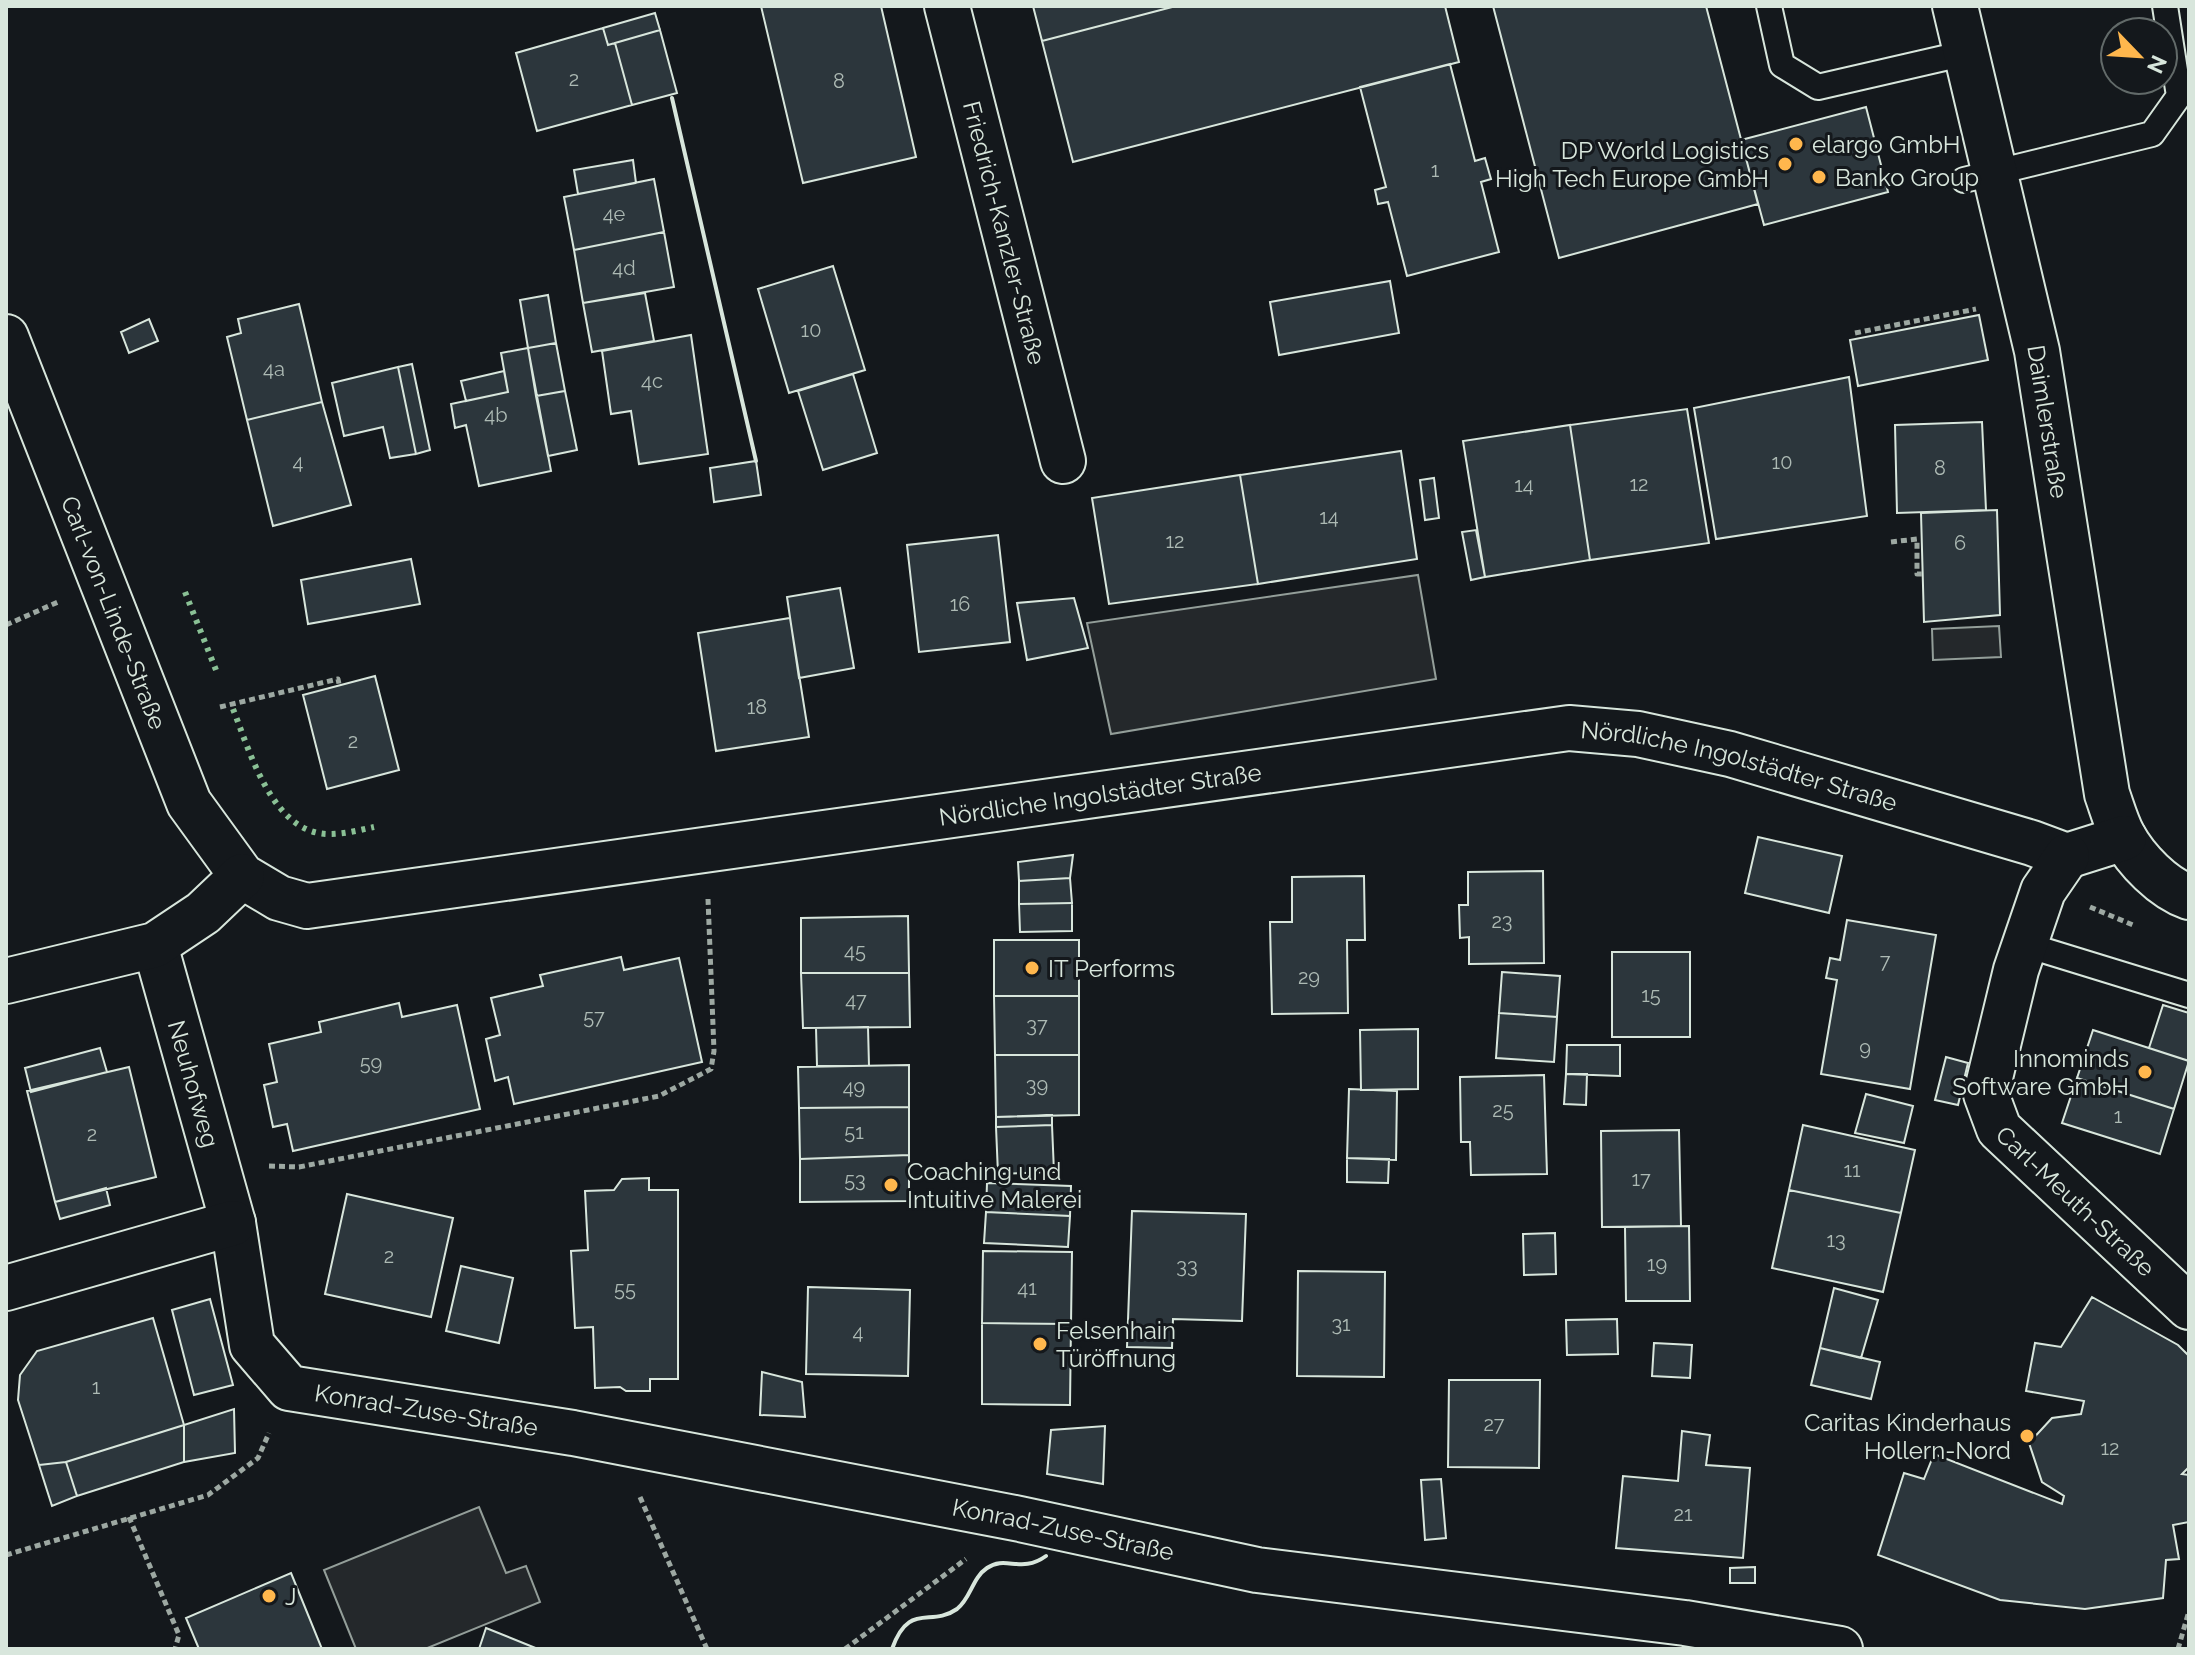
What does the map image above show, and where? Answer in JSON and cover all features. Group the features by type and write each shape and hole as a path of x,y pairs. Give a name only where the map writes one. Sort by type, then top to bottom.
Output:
{"street":[{"name":"Friedrich-Kanzler-Straße","path":"947,6 1063,461"},
{"name":"Daimlerstraße","path":"1955,6 1966,53 1979,176 2037,351 2107,794 2124,838"},
{"name":"Carl-von-Linde-Straße","path":"6,337 189,803 242,876"},
{"name":"Nördliche Ingolstädter Straße","path":"242,876 279,898 307,906 1569,728 1638,734 1730,754 2017,838 2057,870"},
{"path":"2057,870 2124,838 2151,872 2189,897"},
{"name":"Carl-Meuth-Straße","path":"2057,870 2023,944 1986,1094 1999,1129 2189,1307"},
{"path":"6,981 155,945 203,913 242,876"},
{"name":"Neuhofweg","path":"155,945 233,1223 252,1345 289,1388"},
{"path":"6,1288 233,1223"},
{"name":"Konrad-Zuse-Straße","path":"289,1388 616,1442 1020,1519 1257,1570 1685,1623 1840,1649"}],"lane":[{"path":"1769,6 1782,65 1818,87 1966,53"},
{"path":"1979,176 2152,134 2179,96 2165,6"},
{"path":"2023,944 2189,995"}],"path":[{"path":"1855,333 1976,309"},
{"path":"1891,542 1917,539 1917,574 1923,574"},
{"path":"220,707 338,679 339,684"},
{"path":"218,1171 249,1163 299,1167 659,1096 711,1069 714,1051 708,850"},
{"path":"2057,870 2109,917 2134,926"},
{"path":"6,1555 208,1495 258,1458 289,1388"},
{"path":"616,1442 707,1649"},
{"path":"129,1517 179,1635 175,1649"},
{"path":"845,1649 1020,1519"},
{"path":"2178,1649 2189,1611"}],"shaded area":[{"path":"1418,575 1436,679 1111,734 1087,623"},
{"path":"1999,626 2001,657 1933,660 1932,629"},
{"path":"479,1507 506,1573 526,1566 540,1602 425,1649 356,1649 324,1570"}],"building":[{"path":"761,6 881,6 916,157 803,183"},
{"path":"1033,6 1176,6 1042,41"},
{"path":"1176,6 1445,6 1459,62 1073,162 1042,41"},
{"path":"1493,6 1706,6 1758,204 1559,258"},
{"path":"655,13 660,30 608,45 603,28"},
{"path":"603,28 608,45 615,43 632,105 537,131 516,53"},
{"path":"660,30 677,93 632,105 615,43"},
{"path":"1450,64 1475,161 1485,158 1491,179 1481,182 1499,252 1407,276 1388,202 1378,204 1375,190 1386,187 1360,87"},
{"path":"1866,107 1888,192 1764,225 1741,140"},
{"path":"633,160 636,183 578,194 574,170"},
{"path":"654,179 664,232 574,250 564,197"},
{"path":"664,232 674,287 583,303 574,250"},
{"path":"833,266 865,370 789,393 758,289"},
{"path":"1390,281 1399,333 1279,355 1270,302"},
{"path":"645,293 654,341 592,352 583,303"},
{"path":"548,295 556,343 528,348 520,300"},
{"path":"299,304 322,402 247,420 227,337 241,333 238,319"},
{"path":"1979,315 1988,360 1858,386 1850,340"},
{"path":"149,319 158,341 129,353 121,332"},
{"path":"691,335 708,454 639,464 631,411 611,414 602,351"},
{"path":"556,343 565,391 536,396 528,348"},
{"path":"528,348 551,471 479,486 466,425 455,428 451,404 508,392 501,353"},
{"path":"412,364 430,450 416,454 398,367"},
{"path":"398,367 416,454 390,458 383,427 344,436 332,383"},
{"path":"504,371 508,392 466,401 461,381"},
{"path":"853,374 877,453 823,470 798,391"},
{"path":"1849,377 1867,516 1716,539 1694,408"},
{"path":"565,391 577,450 548,456 536,396"},
{"path":"322,402 351,505 273,526 247,420"},
{"path":"1687,409 1709,543 1590,560 1570,425"},
{"path":"1982,422 1986,510 1897,513 1895,425"},
{"path":"1570,425 1590,560 1485,577 1463,441"},
{"path":"1401,451 1417,559 1258,584 1240,475"},
{"path":"756,461 761,495 714,502 710,468"},
{"path":"1240,475 1258,584 1109,604 1092,498"},
{"path":"1434,478 1439,518 1425,520 1420,480"},
{"path":"1997,510 2000,615 1924,622 1921,513"},
{"path":"1476,530 1485,577 1471,580 1462,532"},
{"path":"998,535 1010,642 919,652 907,545"},
{"path":"411,559 420,604 308,624 301,580"},
{"path":"840,588 854,668 799,678 787,597"},
{"path":"1074,598 1088,648 1027,660 1017,603"},
{"path":"790,618 809,737 716,751 698,633"},
{"path":"375,676 399,770 327,789 303,695"},
{"path":"1758,837 1842,856 1829,913 1745,893"},
{"path":"1073,855 1070,878 1019,881 1018,862"},
{"path":"1543,871 1544,963 1469,964 1469,937 1460,938 1459,905 1468,905 1468,872"},
{"path":"1364,876 1365,940 1347,940 1348,1013 1272,1014 1270,922 1292,922 1292,877"},
{"path":"1070,878 1072,903 1019,904 1019,881"},
{"path":"1072,903 1072,931 1020,932 1019,904"},
{"path":"908,916 909,973 801,973 801,918"},
{"path":"1847,920 1936,935 1910,1089 1821,1074 1837,980 1826,978 1830,958 1840,960"},
{"path":"994,940 1079,940 1079,996 994,996"},
{"path":"1612,952 1690,952 1690,1037 1612,1037"},
{"path":"621,957 624,970 679,958 702,1062 514,1104 508,1077 495,1081 486,1039 500,1035 491,998 543,986 540,975"},
{"path":"1502,972 1560,976 1557,1017 1499,1013"},
{"path":"801,973 909,973 910,1027 803,1028"},
{"path":"994,996 1079,996 1079,1055 995,1055"},
{"path":"399,1003 402,1017 457,1005 480,1109 293,1151 287,1124 273,1127 264,1085 277,1082 269,1044 321,1032 319,1022"},
{"path":"2163,1005 2189,1013 2189,1061 2149,1048"},
{"path":"1499,1013 1557,1017 1554,1062 1496,1058"},
{"path":"868,1027 869,1066 817,1066 816,1028"},
{"path":"1418,1029 1418,1089 1361,1090 1360,1030"},
{"path":"2093,1030 2189,1061 2174,1109 2077,1078"},
{"path":"1567,1045 1620,1045 1620,1076 1566,1074"},
{"path":"100,1048 107,1072 31,1092 25,1068"},
{"path":"995,1055 1079,1055 1079,1115 996,1117"},
{"path":"1946,1057 1968,1063 1958,1105 1935,1100"},
{"path":"909,1065 909,1107 799,1108 798,1067"},
{"path":"129,1067 156,1177 55,1202 27,1091"},
{"path":"1566,1074 1587,1074 1586,1105 1564,1104"},
{"path":"1544,1075 1547,1174 1471,1175 1470,1142 1461,1142 1460,1077"},
{"path":"2077,1078 2174,1109 2160,1154 2062,1123"},
{"path":"1349,1089 1397,1091 1396,1160 1347,1158"},
{"path":"1866,1094 1913,1106 1904,1143 1855,1133"},
{"path":"909,1107 909,1155 800,1159 799,1108"},
{"path":"1052,1115 1052,1125 996,1127 996,1117"},
{"path":"1052,1125 1054,1172 998,1174 996,1127"},
{"path":"1803,1125 1915,1150 1901,1213 1789,1190"},
{"path":"1679,1130 1681,1226 1602,1227 1601,1131"},
{"path":"909,1155 909,1201 800,1202 800,1159"},
{"path":"1347,1158 1389,1159 1388,1183 1347,1182"},
{"path":"649,1178 649,1190 678,1190 678,1379 650,1379 650,1391 595,1388 593,1327 575,1328 571,1251 588,1250 585,1191 614,1190 622,1179"},
{"path":"987,1183 1071,1186 1070,1216 986,1212"},
{"path":"106,1188 110,1205 60,1219 55,1202"},
{"path":"1789,1190 1901,1213 1883,1292 1772,1268"},
{"path":"347,1194 453,1218 431,1317 325,1294"},
{"path":"1132,1211 1246,1214 1242,1321 1173,1319 1172,1348 1127,1347"},
{"path":"986,1212 1070,1216 1068,1247 984,1243"},
{"path":"1689,1226 1690,1301 1626,1301 1625,1227"},
{"path":"1555,1233 1556,1274 1524,1275 1523,1234"},
{"path":"983,1251 1072,1252 1071,1324 982,1323"},
{"path":"461,1266 513,1278 499,1343 446,1331"},
{"path":"1298,1271 1385,1272 1384,1377 1297,1376"},
{"path":"808,1287 910,1290 908,1376 806,1374"},
{"path":"1834,1288 1878,1300 1861,1358 1820,1348"},
{"path":"2092,1297 2178,1345 2189,1356 2189,1467 2182,1474 2189,1475 2189,1522 2173,1525 2179,1559 2166,1560 2163,1598 2085,1609 2000,1600 1878,1555 1904,1473 1924,1479 1934,1454 2062,1504 2064,1496 2042,1482 2029,1443 2052,1418 2081,1414 2084,1401 2026,1391 2035,1343 2061,1347"},
{"path":"210,1299 233,1385 194,1395 172,1310"},
{"path":"153,1318 184,1425 66,1462 39,1465 18,1400 20,1375 37,1351"},
{"path":"1617,1319 1618,1354 1567,1355 1566,1320"},
{"path":"982,1323 1071,1324 1070,1405 982,1404"},
{"path":"1654,1343 1692,1345 1690,1378 1652,1376"},
{"path":"1820,1348 1880,1362 1871,1399 1811,1385"},
{"path":"762,1372 802,1382 805,1417 760,1415"},
{"path":"1449,1380 1540,1380 1539,1468 1448,1467"},
{"path":"234,1409 235,1453 184,1462 184,1425"},
{"path":"184,1425 184,1462 77,1496 66,1462"},
{"path":"1105,1426 1103,1484 1047,1474 1051,1430"},
{"path":"1682,1431 1710,1435 1706,1465 1750,1468 1743,1558 1616,1548 1623,1476 1678,1481"},
{"path":"66,1462 77,1496 52,1506 39,1465"},
{"path":"1441,1479 1446,1538 1425,1540 1421,1480"},
{"path":"1755,1567 1755,1583 1730,1583 1730,1568"},
{"name":"J","path":"291,1573 322,1649 199,1649 186,1618"},
{"path":"486,1628 538,1649 479,1649"}],"hedge":[{"path":"185,592 216,670"},
{"path":"233,709 266,788 293,821 310,831 330,834 374,827"}],"wall":[{"path":"672,98 756,461"},
{"path":"892,1649 899,1634 913,1620 938,1617 957,1609 987,1568 1001,1563 1029,1564 1046,1556"}],"place":[{"name":"elargo GmbH","path":"1796,144"},
{"name":"DP World Logistics High Tech Europe GmbH","path":"1785,164"},
{"name":"Banko Group","path":"1819,177"},
{"name":"IT Performs","path":"1032,968"},
{"name":"Innominds Software GmbH","path":"2145,1072"},
{"name":"Coaching und Intuitive Malerei","path":"891,1185"},
{"name":"Felsenhain Türöffnung","path":"1040,1344"},
{"name":"Caritas Kinderhaus Hollern-Nord","path":"2027,1436"},
{"name":"J","path":"269,1596"}]}
